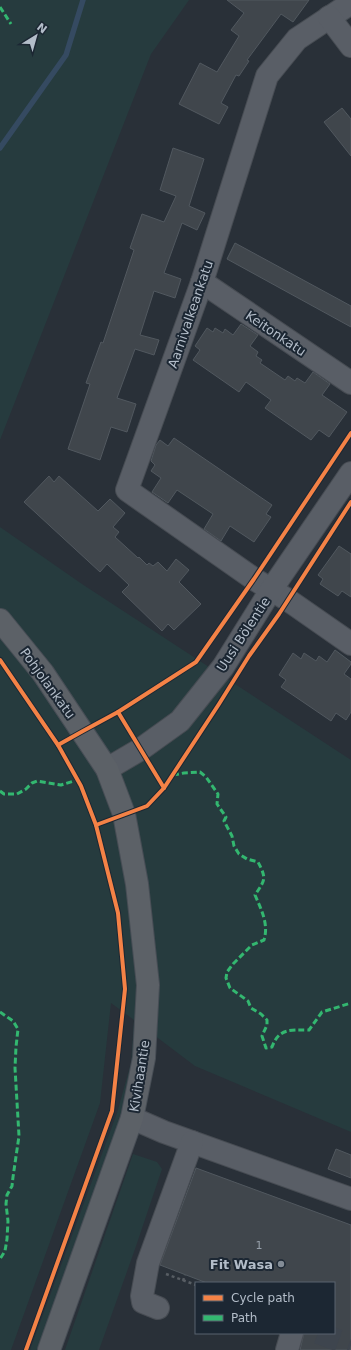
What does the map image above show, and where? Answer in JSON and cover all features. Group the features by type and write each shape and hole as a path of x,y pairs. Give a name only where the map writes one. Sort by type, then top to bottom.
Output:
{"main road":[{"name":"Pohjolankatu","path":"0,620 43,673 107,769"},
{"name":"Kivihaantie","path":"49,1350 132,1118 144,1058 148,985 137,884 124,814 107,769"}],"street":[{"name":"Aarnivalkeankatu","path":"271,590 127,490 202,282 267,76 297,39 351,3"},
{"path":"329,17 351,46"},
{"name":"Keitonkatu","path":"202,282 351,383"},
{"name":"Uusi Bölentie","path":"107,769 141,750 180,721 223,667 271,590 351,473"},
{"path":"271,590 288,600 351,644"},
{"path":"132,1118 164,1132 351,1199"},
{"path":"158,1308 143,1302 142,1296 148,1263 192,1142"},
{"path":"287,1350 292,1334"}],"path":[{"path":"160,1272 195,1285"},
{"path":"183,1280 185,1275"}],"green space":[{"path":"0,0 189,0 151,54 0,440"},
{"path":"0,527 82,584 351,760 351,1132 195,1066 142,1026 124,1116 37,1350 30,1350 117,1113 131,1063 134,1020 111,1003 100,1103 11,1350 0,1350"},
{"path":"133,1154 157,1162 162,1169 135,1249 99,1350 65,1350"}],"building":[{"path":"227,0 309,0 293,22 281,14 247,60 249,61 239,76 236,75 221,103 228,107 219,124 179,104 200,63 217,72 239,36 231,30 244,13"},
{"path":"342,108 351,119 351,156 324,122"},
{"path":"173,148 204,159 189,206 205,213 197,230 182,223 164,273 181,279 175,298 154,291 140,335 159,340 154,355 135,349 117,398 136,404 127,432 111,427 100,460 68,449 90,384 86,383 101,342 103,343 134,250 130,248 142,214 164,222 176,196 160,190"},
{"path":"235,243 351,306 351,327 227,259"},
{"path":"241,324 258,335 250,346 258,352 256,356 262,360 260,363 285,380 288,376 295,381 297,378 305,383 313,372 330,384 322,395 347,412 329,437 319,430 311,440 265,408 271,400 246,382 239,392 193,360 200,350 195,346 207,328 213,332 215,328 223,333 225,329 233,335"},
{"path":"174,438 272,505 266,514 271,517 254,542 230,526 221,541 204,529 213,514 177,490 168,503 152,492 161,478 151,471 155,465 151,461 156,445 160,440 168,446"},
{"path":"49,476 54,482 59,476 98,511 110,499 125,513 113,527 119,532 115,537 147,565 149,563 153,566 158,562 167,571 176,559 189,570 179,582 201,604 174,630 168,624 162,631 122,592 129,585 107,564 100,572 24,502"},
{"path":"339,546 351,554 351,597 342,591 338,596 320,584 323,579 318,575"},
{"path":"335,650 351,662 344,674 351,679 351,712 346,720 336,713 331,721 281,687 286,680 279,675 293,653 301,659 304,653 316,661 319,656 327,662"},
{"path":"336,1149 351,1155 351,1178 328,1169"},
{"path":"196,1168 351,1225 351,1350 300,1350 304,1334 335,1334 335,1282 204,1282 160,1265"}],"waterway":[{"path":"0,148 66,55 83,0"}],"tunnel":[{"path":"321,1334 351,1345"}],"marked path":[{"path":"0,7 11,24"},
{"path":"173,775 200,772 206,777 218,794 217,804 226,817 224,821 232,836 234,846 239,854 247,859 258,862 263,872 263,882 255,895 265,922 266,928 264,940 252,945 233,964 227,972 226,978 230,988 248,1001 251,1008 267,1020 267,1025 262,1036 266,1048 272,1047 278,1036 282,1033 291,1030 309,1030 322,1012 351,1003"},
{"path":"0,791 4,794 17,794 37,781 61,785 77,780"},
{"path":"0,1012 13,1021 18,1029 15,1068 19,1136 12,1186 7,1195 7,1239 5,1251 0,1259"}],"cycle path":[{"path":"58,745 118,712 196,662 254,579 351,433"},
{"path":"96,825 147,806 164,788 351,502"},
{"path":"0,660 58,745 81,786 96,825 118,913 125,989 112,1111 26,1350"},
{"path":"118,712 164,788"}],"place":[{"name":"Fit Wasa","path":"281,1264"}]}
